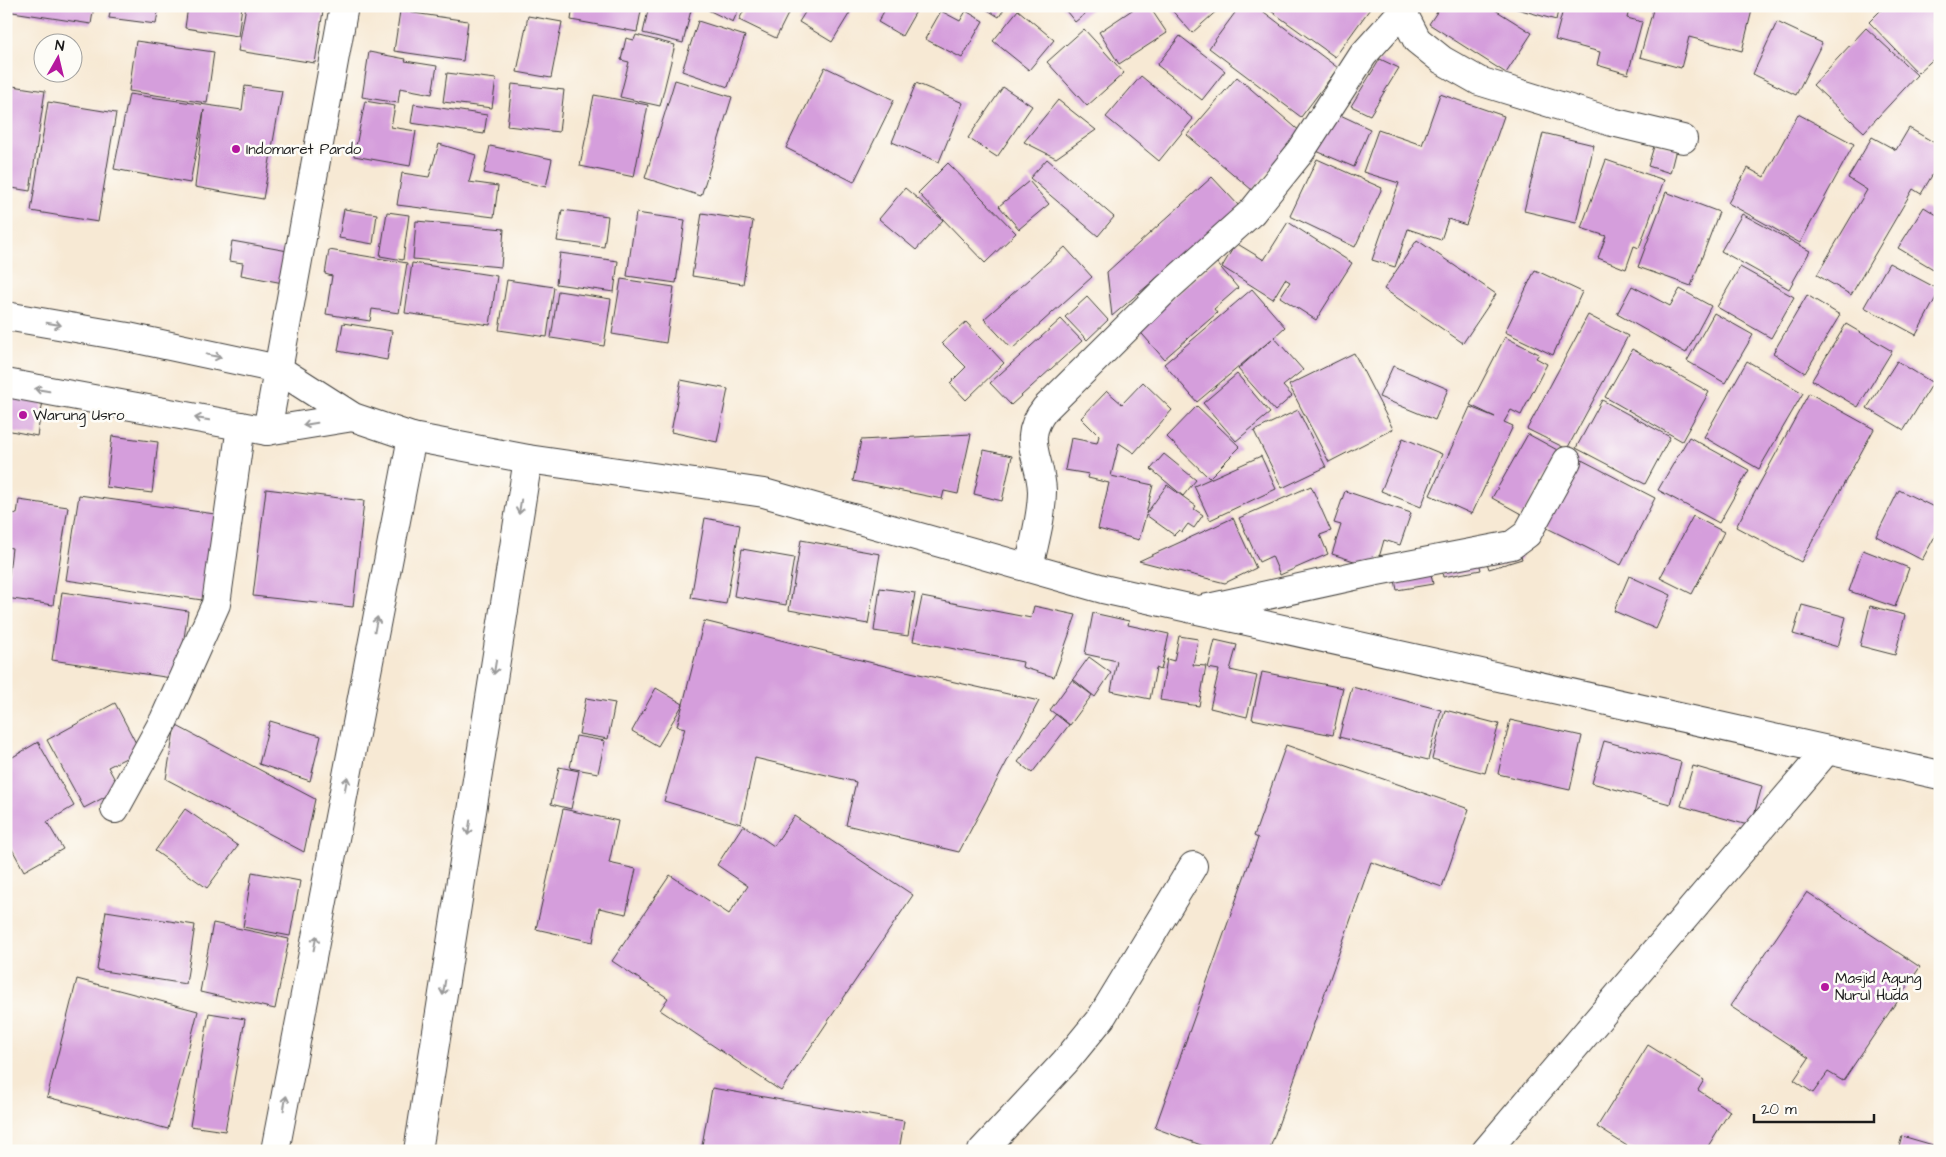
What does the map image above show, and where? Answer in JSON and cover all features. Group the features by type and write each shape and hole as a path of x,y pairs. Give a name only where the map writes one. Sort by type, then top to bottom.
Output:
{"street":[{"path":"115,809 164,720 216,604 254,428 278,369 344,6"},
{"path":"1029,568 1040,516 1042,489 1033,448 1036,420 1045,408 1166,289 1252,212 1301,151 1364,54 1404,9 1418,40 1442,60 1479,81 1612,122 1683,139"},
{"path":"6,316 128,337 278,369 353,417 412,437 528,458 764,493 1103,589 1195,611 1940,775"},
{"path":"6,383 254,428 353,417"},
{"path":"275,1151 412,437"},
{"path":"418,1151 528,458"},
{"path":"1195,611 1372,572 1512,545 1527,534 1568,461"},
{"path":"1486,1151 1827,750"},
{"path":"982,1151 1065,1062 1100,1018 1193,866"}],"building":[{"path":"6,6 94,6 91,24 6,11"},
{"path":"111,6 159,6 156,24 109,18"},
{"path":"188,6 242,6 238,36 185,28"},
{"path":"246,6 294,6 323,11 315,63 238,51"},
{"path":"573,6 642,6 637,32 571,20"},
{"path":"649,6 692,6 683,43 643,33"},
{"path":"710,6 740,6 733,22 708,10"},
{"path":"746,6 792,6 776,38 739,20"},
{"path":"809,6 854,6 832,42 799,22"},
{"path":"887,6 919,6 902,36 878,22"},
{"path":"981,6 1006,6 999,17"},
{"path":"1062,6 1095,6 1075,22"},
{"path":"1138,6 1149,6 1167,33 1119,64 1099,32"},
{"path":"1168,6 1222,6 1192,33"},
{"path":"1240,6 1256,6 1338,68 1301,117 1209,48"},
{"path":"1264,6 1372,6 1335,57"},
{"path":"1441,6 1489,6 1532,33 1506,73 1429,24"},
{"path":"1507,6 1559,6 1556,20"},
{"path":"1564,6 1630,6 1627,18 1642,22 1628,74 1597,65 1600,52 1555,40"},
{"path":"1654,6 1753,6 1742,51 1689,37 1681,68 1640,57"},
{"path":"1885,6 1934,6 1940,12 1940,53 1918,73 1869,22"},
{"path":"1018,10 1054,40 1029,70 993,41"},
{"path":"400,11 468,21 463,61 394,51"},
{"path":"941,11 960,21 966,11 983,21 962,58 925,39"},
{"path":"528,16 562,22 551,78 517,72"},
{"path":"698,21 745,36 728,87 682,71"},
{"path":"1777,22 1822,43 1796,95 1753,74"},
{"path":"1866,28 1917,75 1864,132 1813,85"},
{"path":"1084,29 1124,73 1087,106 1047,62"},
{"path":"636,35 675,45 660,106 620,97 629,62 621,60 626,38 634,40"},
{"path":"1180,36 1225,71 1202,100 1157,65"},
{"path":"136,41 214,52 207,103 129,91"},
{"path":"369,52 406,59 405,61 437,66 432,94 400,88 398,103 362,97"},
{"path":"1380,59 1399,68 1370,115 1351,106"},
{"path":"825,67 894,100 854,182 786,148"},
{"path":"447,73 496,79 492,108 443,102"},
{"path":"1141,76 1193,119 1159,161 1106,117"},
{"path":"1237,77 1302,133 1252,190 1187,135"},
{"path":"675,80 732,97 701,196 645,178"},
{"path":"916,83 963,103 939,162 892,142"},
{"path":"512,84 564,90 559,132 507,126"},
{"path":"6,85 45,91 30,191 6,187"},
{"path":"245,86 282,91 263,199 195,187 204,110 190,183 114,169 129,94 242,110"},
{"path":"1003,87 1032,106 997,157 968,138"},
{"path":"1440,94 1504,116 1466,225 1448,219 1441,240 1408,229 1395,267 1372,260 1399,183 1363,172 1378,130 1422,145"},
{"path":"594,95 648,105 634,177 580,166"},
{"path":"1058,100 1096,130 1056,158 1024,142"},
{"path":"365,101 395,106 391,127 416,131 410,166 354,156"},
{"path":"48,102 116,113 98,222 31,211"},
{"path":"414,104 487,115 484,134 411,123"},
{"path":"1334,112 1370,129 1354,167 1314,150"},
{"path":"1798,114 1854,144 1800,243 1728,203 1748,168 1764,177"},
{"path":"1909,128 1940,146 1940,162 1921,194 1913,189 1851,295 1817,275 1867,190 1848,178 1872,137 1896,150"},
{"path":"1543,133 1594,145 1576,223 1524,211"},
{"path":"1655,143 1676,149 1670,173 1648,166"},
{"path":"439,144 476,155 469,182 498,186 494,217 397,205 402,173 429,177"},
{"path":"490,146 552,159 546,187 484,173"},
{"path":"1047,159 1114,217 1098,236 1030,178"},
{"path":"1317,159 1382,188 1355,247 1290,216"},
{"path":"1606,160 1664,180 1639,248 1634,246 1626,269 1598,258 1606,236 1581,228"},
{"path":"948,163 1016,233 985,263 918,193"},
{"path":"1212,177 1240,207 1112,316 1107,272"},
{"path":"1029,181 1049,204 1019,229 999,206"},
{"path":"905,188 943,220 916,250 879,219"},
{"path":"1666,192 1719,212 1691,286 1638,267"},
{"path":"1924,207 1940,217 1940,273 1898,248"},
{"path":"344,209 377,214 373,244 339,238"},
{"path":"562,210 608,216 604,247 557,241"},
{"path":"387,212 409,215 403,260 380,256"},
{"path":"636,213 685,220 676,283 627,276"},
{"path":"702,213 753,221 743,284 692,276"},
{"path":"1742,214 1810,251 1789,289 1721,251"},
{"path":"416,221 504,229 501,267 413,259"},
{"path":"1288,222 1352,263 1316,320 1280,297 1290,282 1285,279 1273,299 1222,267 1236,243 1264,260"},
{"path":"1417,240 1496,294 1463,343 1384,289"},
{"path":"232,241 288,251 283,283 241,275 243,263 229,261"},
{"path":"1065,247 1092,277 1012,349 984,319"},
{"path":"329,250 407,263 399,313 372,309 370,321 326,314 332,276 325,274"},
{"path":"560,253 618,261 614,292 556,284"},
{"path":"1216,262 1238,288 1214,309 1217,313 1164,359 1136,327"},
{"path":"412,263 497,276 490,325 405,313"},
{"path":"1889,263 1940,290 1916,335 1864,307"},
{"path":"1740,267 1794,297 1771,338 1717,307"},
{"path":"1535,270 1582,292 1553,355 1505,332"},
{"path":"621,279 674,287 666,343 612,334"},
{"path":"507,280 554,287 547,337 499,330"},
{"path":"1632,286 1670,306 1680,289 1711,306 1686,353 1617,314"},
{"path":"1252,289 1285,327 1274,337 1303,370 1283,386 1292,396 1275,411 1238,369 1272,339 1197,402 1164,364"},
{"path":"558,291 611,299 604,346 551,338"},
{"path":"1807,295 1840,315 1805,373 1773,353"},
{"path":"1087,297 1108,320 1087,340 1065,317"},
{"path":"1714,313 1753,335 1725,383 1687,361"},
{"path":"1588,315 1628,336 1567,449 1527,429"},
{"path":"1061,319 1082,341 1011,405 990,383"},
{"path":"966,322 1004,363 966,400 950,383 966,367 942,343"},
{"path":"343,323 392,331 387,360 338,351"},
{"path":"1846,324 1892,351 1858,407 1812,380"},
{"path":"1505,337 1539,354 1536,358 1547,364 1521,415 1511,410 1504,422 1513,426 1472,514 1430,495 1470,407 1495,417 1470,405"},
{"path":"1632,349 1709,392 1682,441 1605,397"},
{"path":"1354,353 1393,429 1329,462 1289,385"},
{"path":"1747,361 1803,393 1759,469 1704,437"},
{"path":"1897,361 1933,383 1904,430 1867,408"},
{"path":"1393,366 1448,389 1435,420 1379,397"},
{"path":"1237,374 1270,413 1236,441 1203,403"},
{"path":"681,380 728,389 717,442 671,432"},
{"path":"1143,382 1172,410 1134,453 1119,443 1111,476 1153,485 1146,514 1167,485 1196,506 1194,509 1203,515 1194,528 1188,524 1182,532 1179,530 1174,535 1146,515 1139,540 1098,529 1109,483 1088,478 1089,474 1065,470 1071,438 1097,443 1099,436 1081,418 1107,391 1122,404"},
{"path":"1809,393 1874,429 1801,562 1736,527"},
{"name":"Warung Usro","path":"7,395 43,401 37,436 6,430"},
{"path":"1602,400 1670,437 1645,484 1576,448"},
{"path":"1197,406 1240,447 1209,478 1167,437"},
{"path":"1298,410 1326,467 1282,488 1254,431"},
{"path":"971,434 958,494 944,491 942,499 853,481 861,440"},
{"path":"1528,434 1559,451 1523,515 1492,498"},
{"path":"112,436 158,442 152,493 106,487"},
{"path":"1689,437 1749,470 1719,523 1658,490"},
{"path":"1403,438 1442,454 1421,507 1381,491"},
{"path":"984,450 1012,456 1002,501 974,494"},
{"path":"1164,454 1196,480 1183,496 1151,469"},
{"path":"1261,456 1276,489 1210,520 1194,486"},
{"path":"1574,456 1655,498 1621,565 1539,524"},
{"path":"1311,486 1331,531 1320,535 1328,554 1280,575 1272,556 1259,562 1239,518"},
{"path":"266,489 364,501 353,607 253,596"},
{"path":"1899,490 1940,510 1940,527 1922,560 1876,536"},
{"path":"1345,491 1411,513 1400,545 1384,540 1376,568 1332,554 1341,525 1334,523"},
{"path":"79,495 222,515 209,601 66,580"},
{"path":"19,500 68,507 53,605 6,598 12,548 6,547 6,512 17,514"},
{"path":"1693,516 1724,532 1692,594 1660,578"},
{"path":"705,518 740,525 726,604 691,598"},
{"path":"1233,518 1256,568 1225,583 1139,561"},
{"path":"801,540 880,554 868,624 789,610"},
{"path":"1518,547 1522,559 1489,569 1485,557"},
{"path":"742,549 794,558 786,605 734,596"},
{"path":"1863,550 1909,568 1895,607 1849,591"},
{"path":"1478,558 1481,570 1443,577 1441,565"},
{"path":"1430,569 1433,584 1397,590 1394,575"},
{"path":"1629,576 1671,595 1656,629 1614,611"},
{"path":"880,588 915,593 908,636 874,631"},
{"path":"62,592 188,611 178,679 52,660"},
{"path":"922,597 1031,618 1034,606 1076,615 1054,677 1022,667 1023,662 913,641"},
{"path":"1802,605 1846,617 1838,647 1793,634"},
{"path":"1870,606 1905,615 1895,655 1860,646"},
{"path":"1093,613 1129,621 1128,625 1169,634 1161,670 1156,668 1150,699 1111,691 1117,661 1085,654"},
{"path":"704,621 897,669 1039,701 959,852 846,825 856,782 755,758 741,824 664,801 685,728 677,726"},
{"path":"1179,636 1198,639 1193,665 1206,666 1199,706 1160,700 1167,659 1174,661"},
{"path":"1215,640 1237,645 1230,670 1257,676 1247,717 1210,708 1219,670 1208,668"},
{"path":"1089,657 1111,673 1095,697 1073,679"},
{"path":"1262,672 1343,688 1333,735 1252,719"},
{"path":"1072,680 1092,695 1070,725 1050,710"},
{"path":"1352,687 1441,710 1428,760 1339,737"},
{"path":"656,688 683,704 658,746 632,731"},
{"path":"586,698 615,703 608,739 579,734"},
{"path":"115,703 140,751 108,767 120,789 84,808 47,740"},
{"path":"1445,710 1499,724 1485,773 1432,759"},
{"path":"1056,714 1069,725 1032,773 1018,762"},
{"path":"1510,720 1582,736 1570,790 1498,774"},
{"path":"270,721 321,736 310,781 259,764"},
{"path":"175,725 315,799 304,852 166,779"},
{"path":"576,736 605,741 598,773 570,768"},
{"path":"1604,741 1681,762 1670,804 1592,783"},
{"path":"38,742 74,806 47,822 63,849 24,871 6,838 6,761"},
{"path":"1286,745 1469,809 1442,887 1371,862 1269,1151 1217,1151 1155,1128 1258,838 1254,836"},
{"path":"1693,766 1762,786 1751,826 1681,806"},
{"path":"559,767 579,771 571,809 551,804"},
{"path":"185,809 238,846 207,888 155,851"},
{"path":"563,809 618,821 609,863 636,869 626,914 599,908 593,942 536,929"},
{"path":"794,816 913,895 781,1091 660,1010 668,998 612,961 670,875 729,914 748,886 717,865 743,825 774,846"},
{"path":"252,872 300,881 290,936 243,927"},
{"name":"Masjid Agung Nurul Huda","path":"1807,892 1920,967 1843,1081 1828,1072 1813,1093 1794,1080 1809,1058 1730,1006"},
{"path":"106,911 195,925 186,984 97,970"},
{"path":"213,923 289,939 275,1009 200,992"},
{"path":"77,979 198,1011 168,1129 47,1097"},
{"path":"209,1013 245,1019 225,1131 190,1126"},
{"path":"1648,1045 1704,1080 1698,1090 1730,1111 1705,1151 1635,1151 1597,1127"},
{"path":"712,1088 904,1121 899,1151 701,1151"},
{"path":"1902,1136 1940,1147 1940,1151 1898,1151"}],"place":[{"name":"Indomaret Pardo","path":"236,149"},
{"name":"Warung Usro","path":"23,415"},
{"name":"Masjid Agung Nurul Huda","path":"1825,987"}]}
